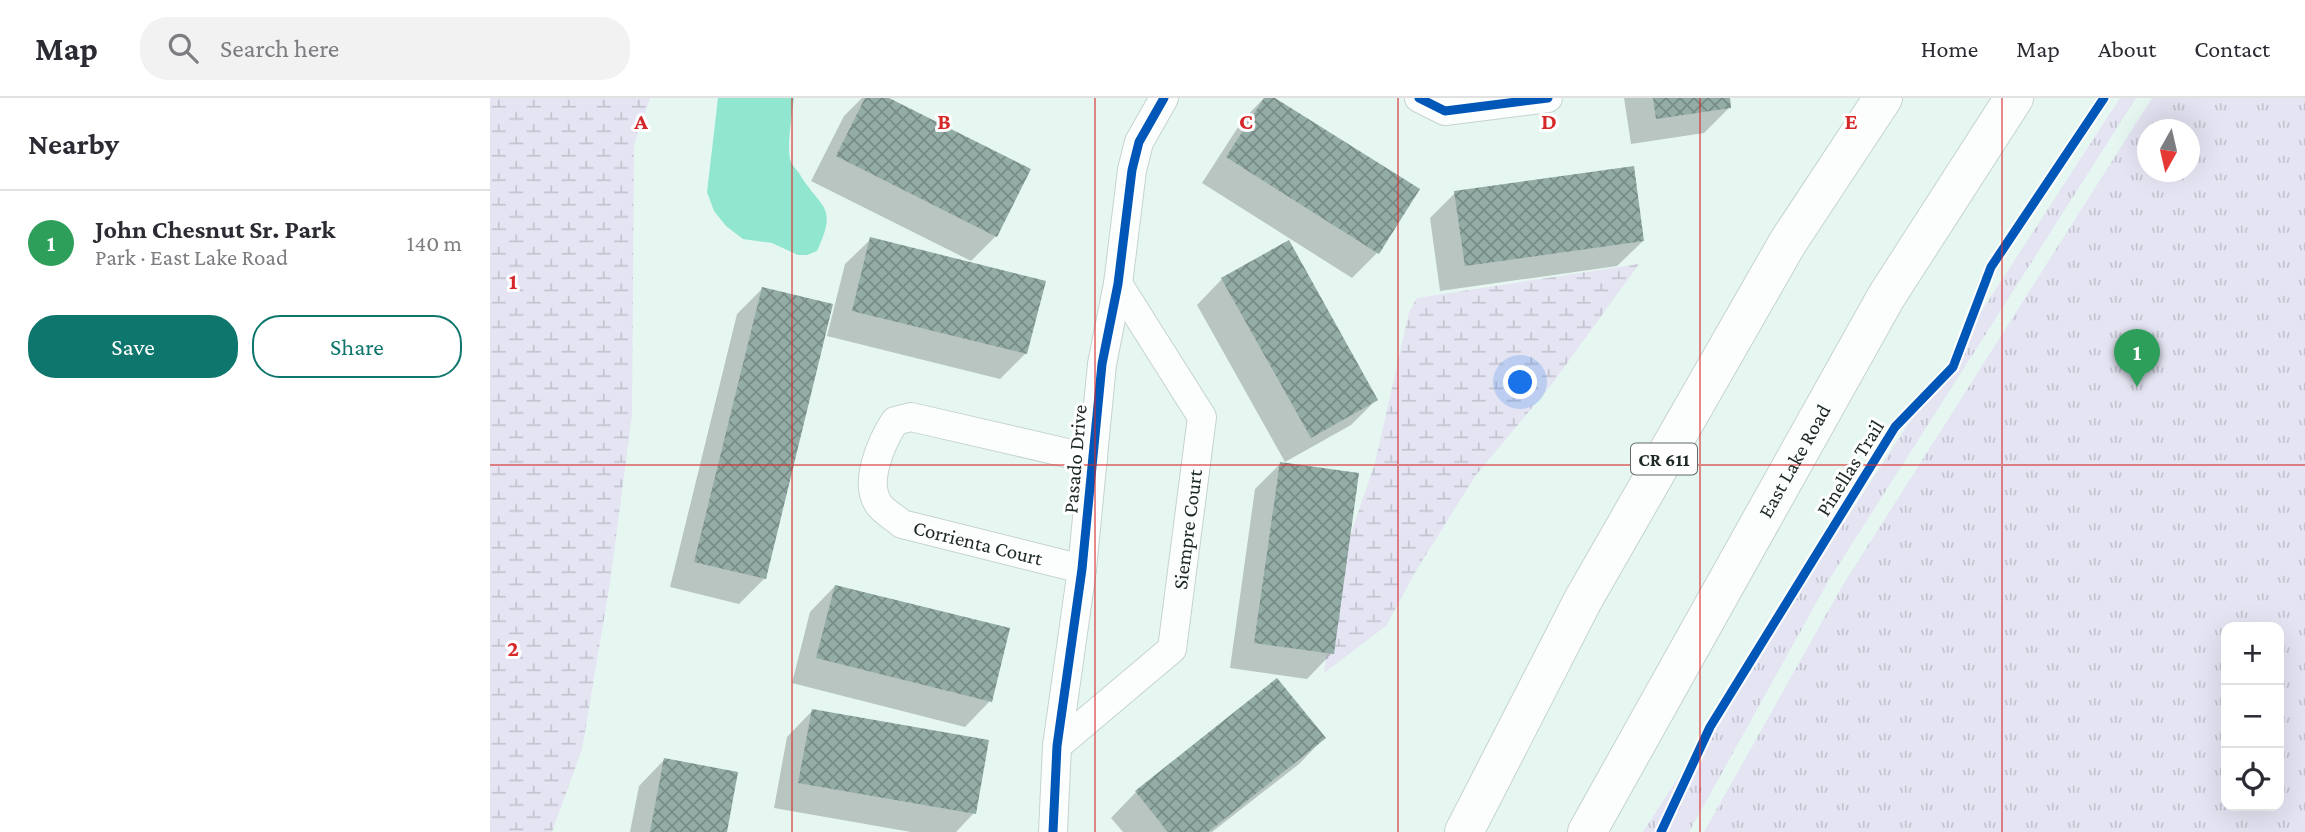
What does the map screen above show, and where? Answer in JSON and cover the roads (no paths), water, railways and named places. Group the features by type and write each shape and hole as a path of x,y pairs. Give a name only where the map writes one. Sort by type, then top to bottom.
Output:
{"main road":[{"name":"CR 611","path":"1464,832 1583,600 1788,242 1883,98"},
{"name":"East Lake Road","path":"1587,832 1886,297 2014,98"}],"street":[{"name":"Pasado Drive","path":"1053,832 1056,746 1082,569 1102,364 1118,284 1132,170 1139,142 1164,98"},
{"path":"1419,98 1445,111 1548,98"},
{"name":"Siempre Court","path":"1056,746 1172,649 1202,417 1118,284"},
{"name":"Corrienta Court","path":"1082,569 902,524 879,505 872,483 883,438 895,421 911,417 1093,459"}],"place":[{"name":"John Chesnut Sr. Park","path":"2137,387"}]}
